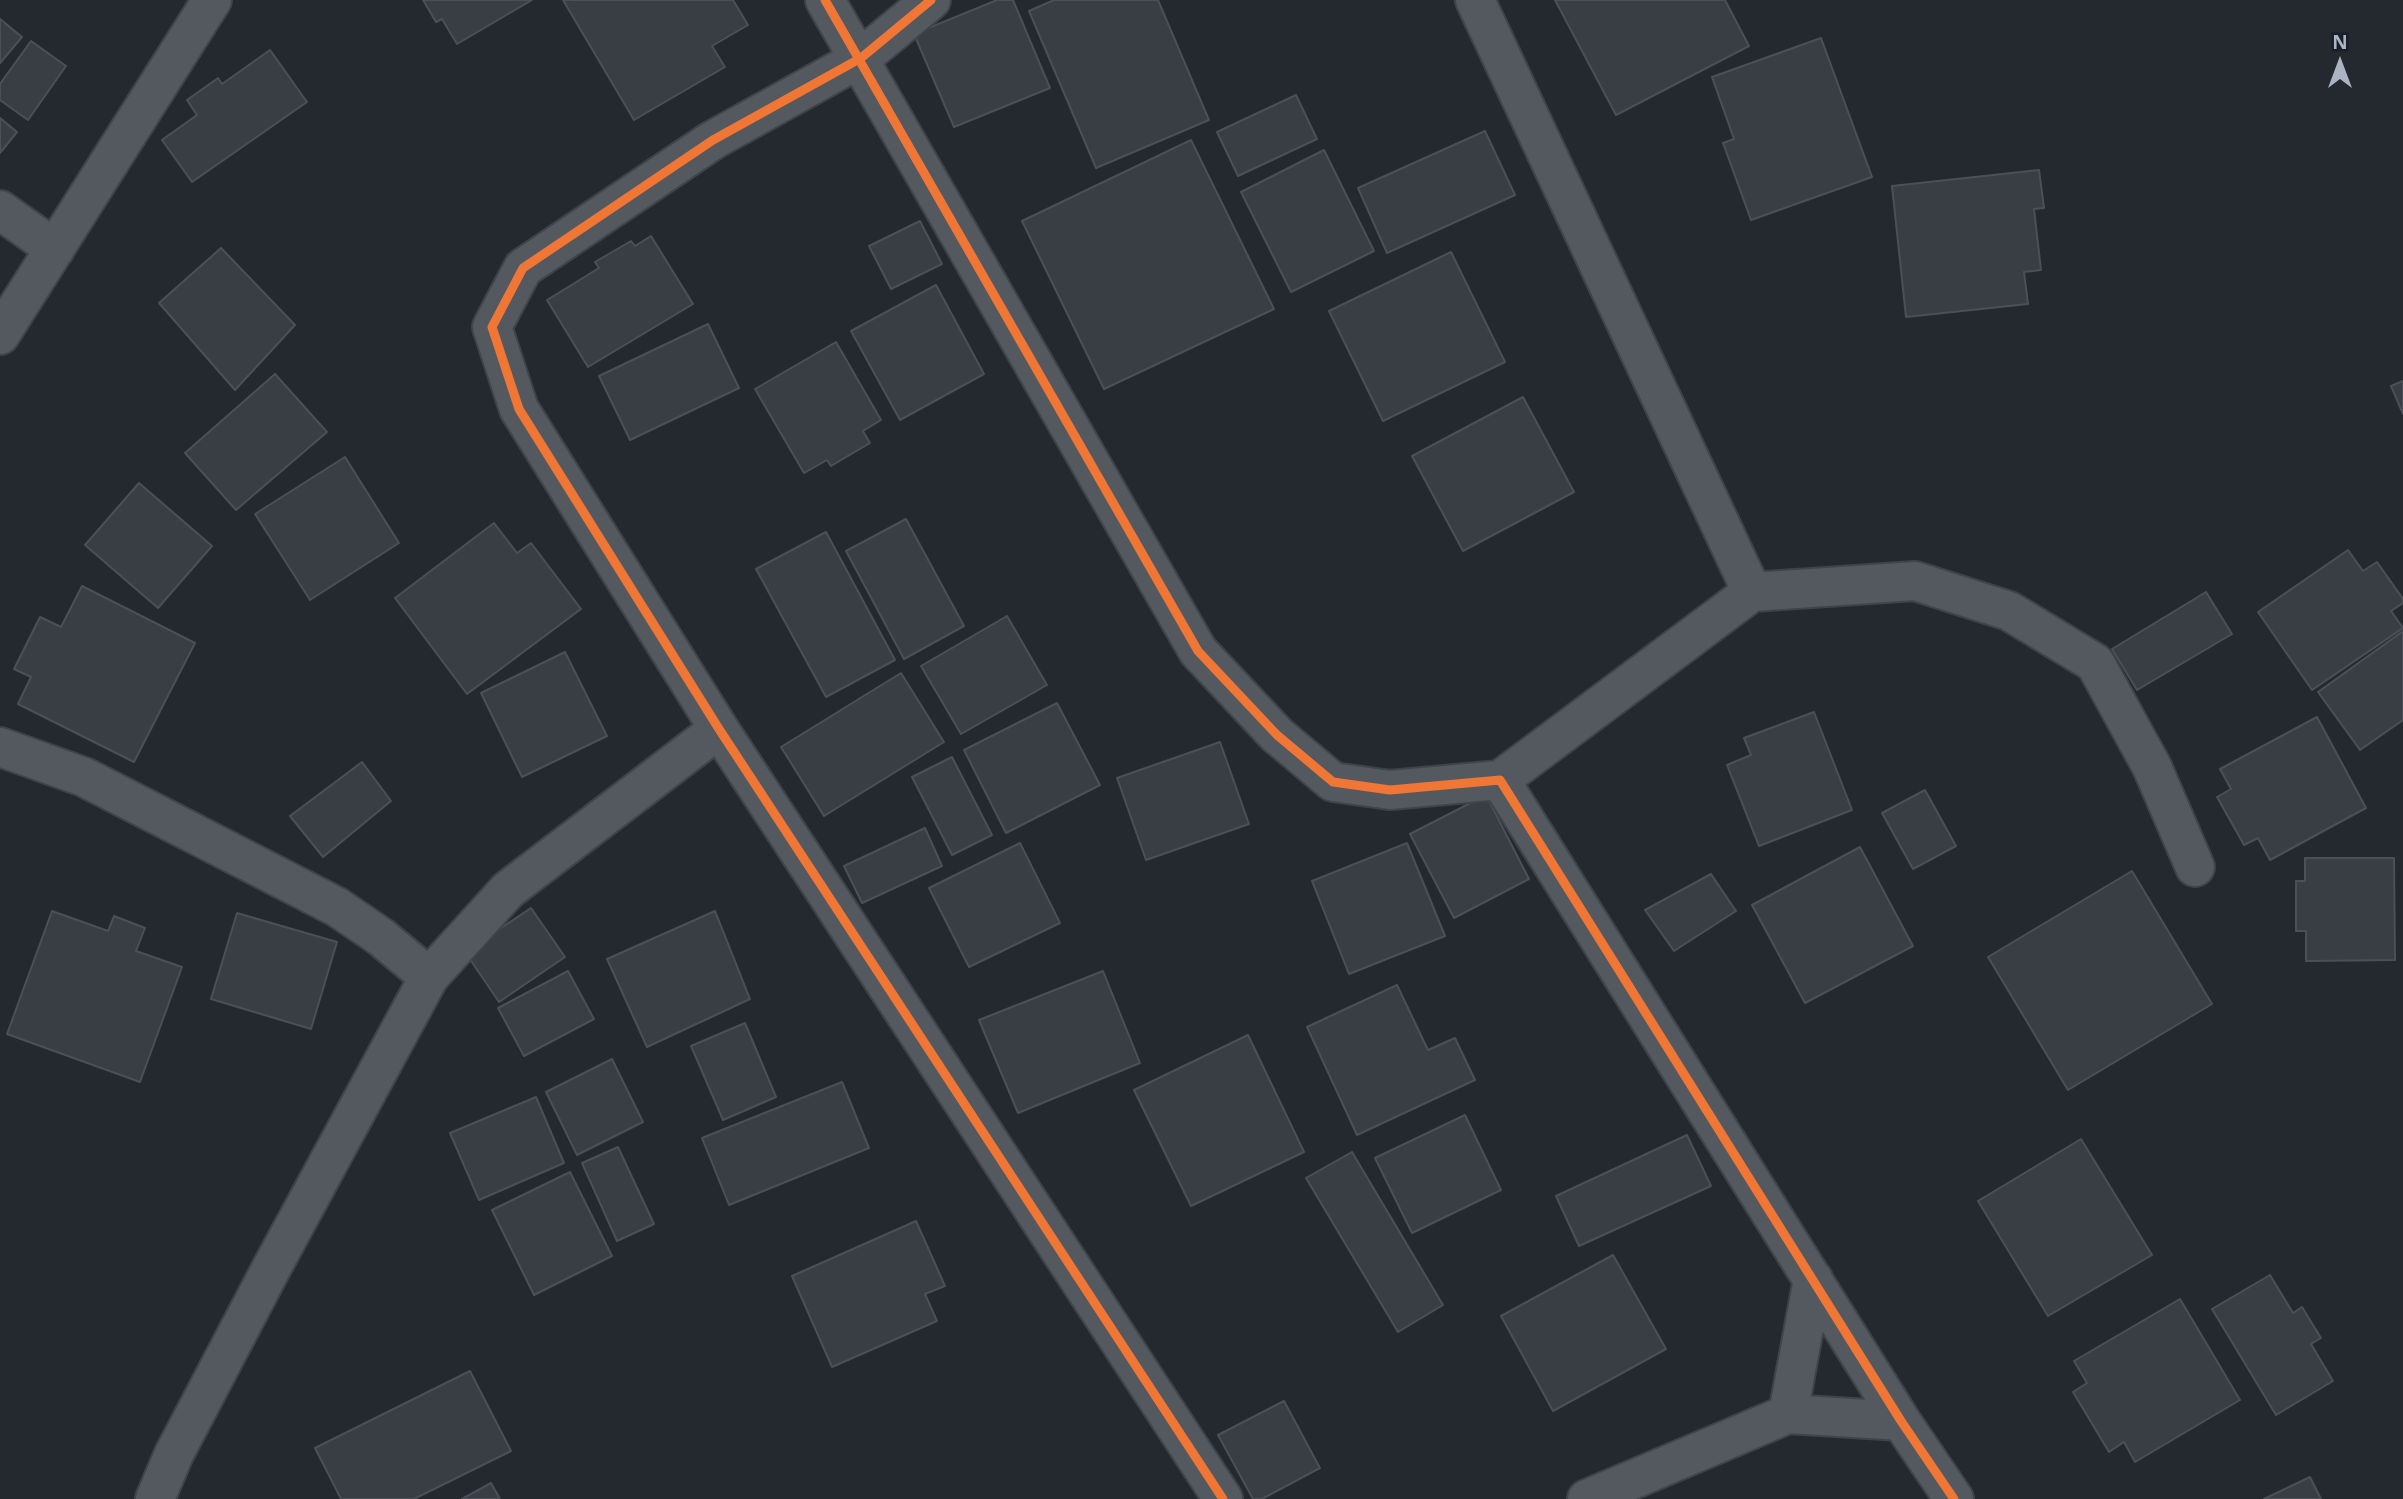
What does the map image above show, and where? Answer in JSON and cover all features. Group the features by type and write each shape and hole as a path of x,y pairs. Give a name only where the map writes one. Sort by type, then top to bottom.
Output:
{"street":[{"path":"0,335 212,0"},
{"path":"825,0 861,58 1198,652 1277,735 1333,782 1390,790 1500,780 1752,592 1915,581 2008,611 2095,663 2152,767 2194,867"},
{"path":"930,0 861,58 713,140 523,268 492,327 519,409 719,730 1223,1499"},
{"path":"1475,0 1752,592"},
{"path":"0,210 55,249"},
{"path":"155,1499 174,1454 429,977 508,890 719,730"},
{"path":"0,747 83,777 337,907 381,937 429,977"},
{"path":"1500,780 1901,1421 1954,1499"},
{"path":"1788,1414 1813,1279"},
{"path":"1587,1499 1788,1414 1901,1421"}],"building":[{"path":"423,0 532,0 457,44 442,19 436,22"},
{"path":"563,0 733,0 748,25 712,46 725,67 634,120"},
{"path":"997,0 1013,0 1050,88 954,127 914,34"},
{"path":"1054,0 1158,0 1209,120 1096,168 1029,11"},
{"path":"1555,0 1725,0 1749,46 1616,115"},
{"path":"0,19 22,37 0,63"},
{"path":"1821,38 1872,177 1751,220 1723,143 1734,139 1712,77"},
{"path":"31,41 66,66 28,120 0,100 0,84"},
{"path":"270,50 307,102 192,182 162,140 197,115 187,100 218,78 222,84"},
{"path":"1296,95 1317,139 1238,176 1217,132"},
{"path":"0,118 17,132 0,153"},
{"path":"1485,131 1515,195 1387,253 1358,188"},
{"path":"1191,140 1274,309 1104,389 1022,221"},
{"path":"1324,150 1374,251 1291,292 1241,192"},
{"path":"2039,170 2044,208 2034,209 2041,270 2024,272 2028,304 1906,317 1892,186"},
{"path":"920,221 942,264 891,289 869,246"},
{"path":"651,236 693,304 588,367 547,300 599,268 595,262 631,241 635,246"},
{"path":"221,248 295,325 235,390 159,303"},
{"path":"1451,252 1505,362 1383,421 1329,311"},
{"path":"936,285 984,374 900,420 851,331"},
{"path":"708,324 739,388 630,440 599,376"},
{"path":"836,342 881,420 863,431 870,443 831,466 827,460 804,473 755,389"},
{"path":"275,374 327,432 236,510 185,453"},
{"path":"2403,381 2403,414 2391,386"},
{"path":"1523,397 1574,492 1463,551 1412,456"},
{"path":"345,457 399,543 310,600 255,514"},
{"path":"139,483 212,546 158,608 85,545"},
{"path":"906,519 964,626 904,659 846,551"},
{"path":"494,523 517,553 531,543 581,609 467,694 395,598"},
{"path":"826,532 895,660 826,697 756,569"},
{"path":"2348,550 2363,571 2377,562 2403,599 2403,603 2391,611 2403,628 2312,690 2258,612"},
{"path":"82,586 195,643 134,762 18,704 31,677 14,669 40,617 61,627"},
{"path":"2206,592 2232,634 2137,690 2112,649"},
{"path":"1007,616 1047,685 961,734 921,666"},
{"path":"2403,631 2403,720 2360,750 2318,692"},
{"path":"565,652 607,736 522,777 481,693"},
{"path":"901,673 944,742 824,816 781,747"},
{"path":"1057,703 1100,785 1006,833 964,750"},
{"path":"1814,712 1852,810 1759,846 1727,765 1751,755 1744,738"},
{"path":"2317,717 2366,808 2270,860 2258,838 2244,845 2217,797 2231,789 2220,769"},
{"path":"1220,742 1249,824 1146,860 1117,778"},
{"path":"952,757 992,835 952,855 912,777"},
{"path":"362,762 391,801 323,857 290,816"},
{"path":"1925,790 1956,846 1913,869 1882,813"},
{"path":"1486,795 1529,879 1454,918 1410,834"},
{"path":"925,828 942,866 862,903 844,866"},
{"path":"1020,843 1060,923 969,967 929,888"},
{"path":"1407,843 1445,936 1349,974 1312,881"},
{"path":"1860,847 1913,946 1805,1003 1752,905"},
{"path":"2305,858 2394,858 2395,960 2306,961 2306,931 2296,931 2296,881 2305,881"},
{"path":"2132,871 2212,1004 2068,1090 1988,957"},
{"path":"1711,874 1736,911 1674,951 1645,910"},
{"path":"531,908 565,957 499,1002 465,952"},
{"path":"52,911 108,931 114,916 145,928 136,951 182,967 140,1082 7,1034"},
{"path":"715,911 750,999 647,1047 607,959"},
{"path":"237,913 337,942 311,1029 211,999"},
{"path":"568,971 594,1019 524,1056 498,1008"},
{"path":"1103,971 1140,1063 1018,1113 979,1020"},
{"path":"1397,985 1428,1050 1455,1038 1475,1080 1357,1135 1307,1027"},
{"path":"745,1023 776,1097 723,1120 691,1046"},
{"path":"1248,1035 1304,1152 1191,1206 1134,1090"},
{"path":"612,1059 643,1122 577,1155 546,1092"},
{"path":"842,1082 869,1148 729,1205 702,1138"},
{"path":"536,1097 564,1163 479,1200 450,1133"},
{"path":"1465,1115 1501,1190 1412,1233 1375,1158"},
{"path":"1687,1135 1711,1186 1579,1246 1556,1196"},
{"path":"2081,1139 2152,1255 2048,1316 1978,1201"},
{"path":"618,1147 654,1224 617,1241 582,1163"},
{"path":"1352,1152 1443,1305 1398,1332 1306,1178"},
{"path":"570,1172 612,1256 534,1295 492,1210"},
{"path":"916,1221 945,1286 925,1294 937,1321 832,1367 792,1276"},
{"path":"1613,1255 1666,1349 1553,1411 1501,1316"},
{"path":"2270,1275 2293,1313 2302,1307 2321,1338 2311,1344 2333,1381 2276,1415 2212,1309"},
{"path":"2180,1299 2240,1400 2135,1462 2124,1442 2109,1452 2073,1392 2087,1383 2074,1361"},
{"path":"470,1371 511,1451 414,1499 341,1499 315,1448"},
{"path":"1284,1401 1320,1468 1262,1499 1253,1499 1218,1435"},
{"path":"2310,1477 2321,1499 2264,1499"},
{"path":"491,1483 500,1499 462,1499"}],"cycle path":[{"path":"825,0 1198,651 1277,735 1333,782 1390,790 1500,780 1901,1421 1954,1499"},
{"path":"931,0 861,58 713,140 523,268 492,327 519,409 719,729 1223,1499"}]}
